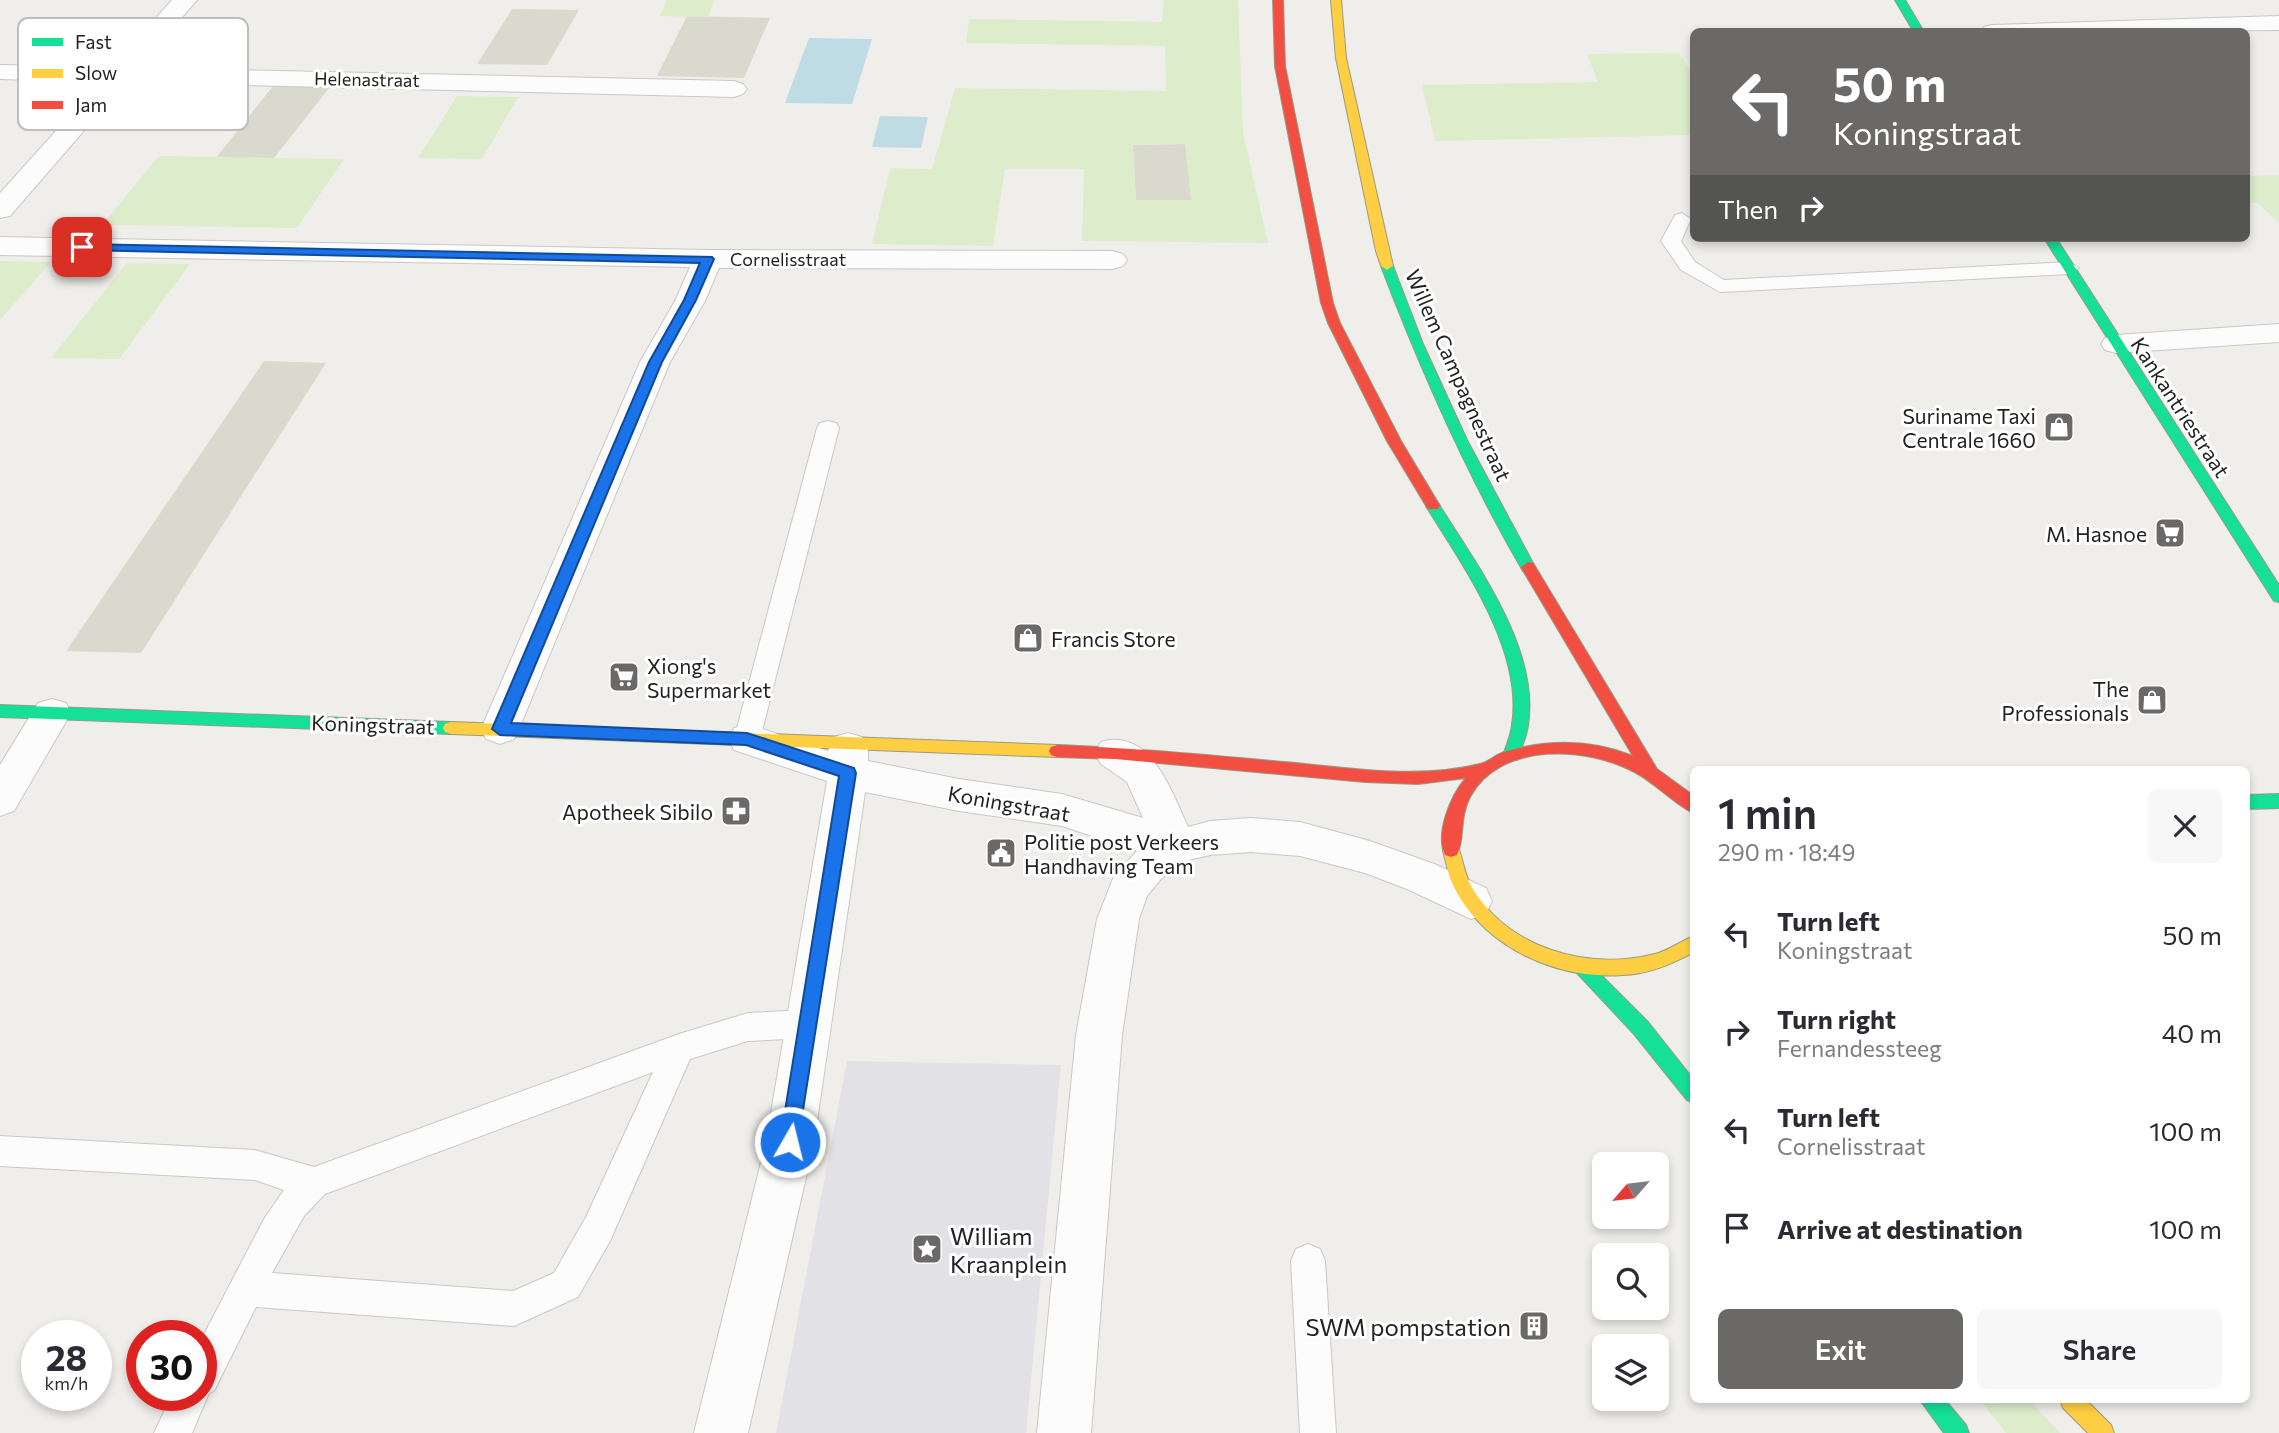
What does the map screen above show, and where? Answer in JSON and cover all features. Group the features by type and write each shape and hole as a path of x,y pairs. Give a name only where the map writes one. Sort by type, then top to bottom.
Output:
{"main road":[{"path":"1278,0 1280,65 1327,303 1334,323 1394,441 1501,620 1520,685 1521,719 1518,741 1511,756"},
{"name":"Willem Campagnestraat","path":"1336,0 1341,58 1382,251 1417,344 1460,440 1536,583 1650,771"},
{"path":"1900,0 1917,28"},
{"name":"Kankantriestraat","path":"2053,242 2279,597"},
{"name":"Koningstraat","path":"0,711 747,739"},
{"path":"1690,802 1676,788 1650,771 1605,753 1572,747 1540,749 1511,756 1483,770 1472,779 1455,805 1448,836 1453,868 1471,901 1492,924 1517,943 1582,967 1618,970 1653,965 1683,953 1690,947"},
{"name":"Koningstraat","path":"848,757 1115,753 1365,776 1418,778 1483,770"},
{"path":"1676,788 1690,790"},
{"path":"2250,802 2279,801"},
{"path":"1582,967 1617,999 1690,1089"},
{"path":"1933,1403 1958,1433"},
{"path":"2074,1403 2103,1433"}],"street":[{"path":"170,18 185,0"},
{"path":"2120,28 2279,23"},
{"name":"Helenastraat","path":"0,72 18,72"},
{"name":"Helenastraat","path":"248,76 734,89"},
{"path":"0,210 72,130"},
{"name":"Cornelisstraat","path":"0,246 708,259 1113,260"},
{"path":"500,729 655,362 690,300 708,259"},
{"path":"2116,344 2279,333"},
{"path":"0,800 52,713"},
{"name":"Koningstraat","path":"747,739 848,757 959,795 1062,810 1122,827 1171,846"},
{"path":"1115,753 1142,772 1168,827 1171,846"},
{"path":"722,1433 790,1142 848,757"},
{"path":"1064,1433 1099,1035 1118,919 1129,888 1146,867 1171,846 1210,838 1251,835 1300,839 1370,858 1422,877 1471,901"}],"lane":[{"path":"1682,219 1671,241 1688,266 1720,286 2069,268"},
{"path":"747,739 828,428"},
{"path":"217,1348 292,1205 314,1184 679,1048 748,1027 807,1024"},
{"path":"248,1289 514,1309 566,1285 598,1229 679,1048"},
{"path":"0,1151 256,1165 314,1184"},
{"path":"1308,1261 1318,1433"},
{"path":"172,1433 184,1411"}],"shaded area":[{"path":"512,9 579,10 547,65 477,64"},
{"path":"687,16 770,18 744,78 657,76"},
{"path":"273,86 330,87 274,158 216,158 238,130 248,130 248,118"},
{"path":"1186,144 1191,200 1136,201 1133,145"},
{"path":"264,361 326,363 141,653 66,651"},
{"name":"William Kraanplein","path":"847,1061 1061,1065 1026,1433 776,1433"}],"green space":[{"path":"667,0 714,0 708,17 660,16"},
{"path":"1164,0 1238,0 1243,133 1268,243 1082,241 1084,169 1005,169 993,246 872,244 890,168 932,169 955,88 1166,91 1165,46 966,43 969,19 1162,22","holes":["1185,144 1191,200 1136,200 1133,145"]},
{"path":"1679,53 1690,70 1690,135 1435,141 1422,85 1598,82 1587,54"},
{"path":"457,96 518,97 482,159 418,158"},
{"path":"159,156 344,159 297,228 102,225"},
{"path":"2279,175 2279,223 2258,203 2250,203 2250,176"},
{"path":"0,261 51,262 0,320"},
{"path":"127,263 190,264 119,359 51,358"},
{"path":"1982,1403 2032,1403 2060,1433 2006,1433"}],"water":[{"path":"809,38 872,39 852,104 785,103"},
{"path":"880,116 928,117 921,148 872,147"}],"traffic: fast":[{"path":"1900,0 1917,28"},
{"path":"2053,242 2279,597"},
{"path":"1387,266 1417,344 1460,440 1528,567"},
{"path":"1433,506 1486,593 1514,659 1521,692 1520,725 1511,756"},
{"path":"0,711 451,728"},
{"path":"2250,802 2279,801"},
{"path":"1582,967 1641,1028 1690,1089"},
{"path":"1933,1403 1958,1433"}],"traffic: slow":[{"path":"1336,0 1341,58 1387,266"},
{"path":"451,728 1057,751"},
{"path":"1451,850 1462,886 1484,917 1513,941 1548,957 1586,967 1624,968 1661,960 1690,946"},
{"path":"2074,1403 2103,1433"}],"traffic: jam":[{"path":"1278,0 1280,66 1327,303 1334,323 1394,441 1433,506"},
{"path":"1528,567 1650,771"},
{"path":"1451,850 1453,818 1464,792 1481,772 1504,758 1531,750 1560,747 1618,757 1658,778 1690,803"},
{"path":"1057,751 1115,753 1365,776 1418,778 1483,770"}],"place":[{"name":"Suriname Taxi Centrale 1660","path":"2059,427"},
{"name":"M. Hasnoe","path":"2170,533"},
{"name":"Francis Store","path":"1028,638"},
{"name":"Xiong's Supermarket","path":"624,677"},
{"name":"The Professionals","path":"2152,700"},
{"name":"Apotheek Sibilo","path":"736,811"},
{"name":"Politie post Verkeers Handhaving Team","path":"1001,853"},
{"name":"William Kraanplein","path":"927,1249"},
{"name":"SWM pompstation","path":"1534,1326"}],"route":[{"path":"82,247 708,259 690,300 655,362 500,729 747,739 848,773 790,1142"}]}
